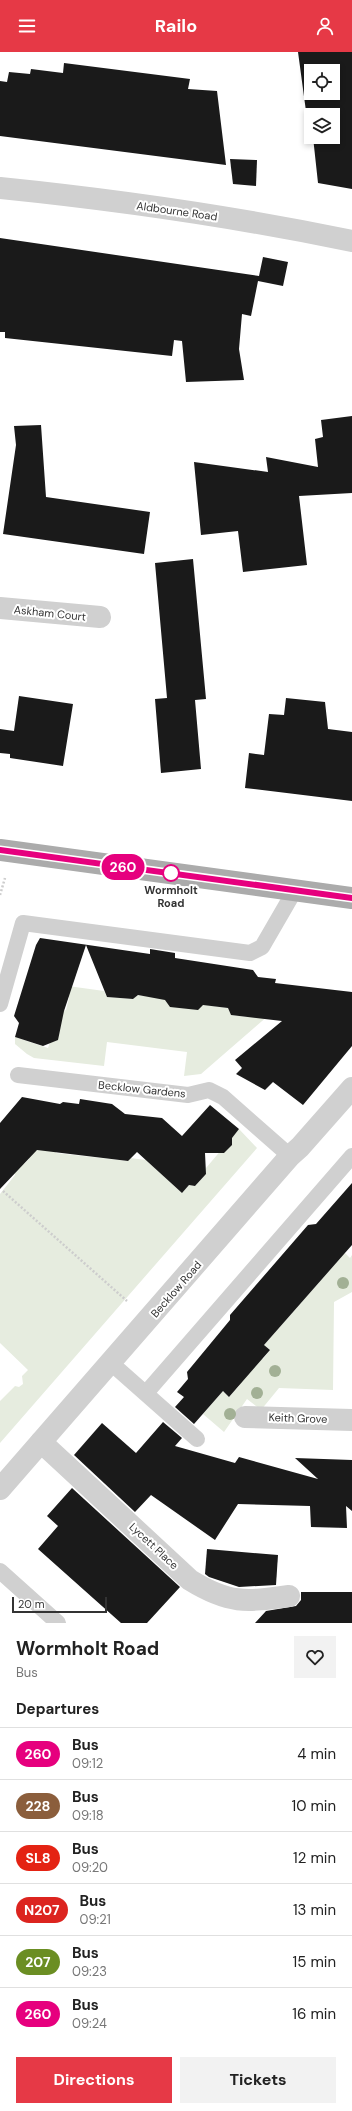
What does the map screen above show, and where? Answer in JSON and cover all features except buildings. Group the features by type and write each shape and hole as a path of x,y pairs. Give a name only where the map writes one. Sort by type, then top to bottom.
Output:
{"main road":[{"path":"0,850 352,898"}],"street":[{"name":"Aldbourne Road","path":"0,188 74,196 275,225 352,241"},
{"name":"Askham Court","path":"0,608 100,618"},
{"name":"Becklow Road","path":"0,1489 290,1156 300,1147 352,1088"},
{"name":"Keith Grove","path":"245,1417 352,1420"},
{"name":"Lycett Place","path":"40,1442 190,1580 212,1593 237,1600 259,1600 289,1596"}],"lane":[{"path":"0,1004 23,922 250,953 262,947 296,890"},
{"name":"Becklow Gardens","path":"18,1074 188,1095 209,1090 223,1097 290,1156"},
{"path":"146,1393 352,1156"},
{"path":"111,1363 197,1439"},
{"path":"0,1571 58,1623"}],"path":[{"path":"3,1191 149,1319"}],"shaded area":[{"path":"68,986 104,991 107,997 133,999 138,995 228,1008 231,1015 248,1017 269,1015 201,1074 184,1076 187,1052 107,1042 104,1066 34,1058 15,1044 15,1037 48,1048 60,1012 66,1010 69,998 66,991"},
{"path":"239,1129 257,1148 0,1443 0,1401 15,1386 19,1387 23,1384 22,1376 28,1370 0,1343 0,1194 15,1175 14,1171 20,1164 24,1164 29,1159 28,1154 36,1145 54,1147 56,1153 128,1161 130,1158 146,1160 182,1193 189,1185 195,1186 206,1174 206,1168"},
{"path":"345,1253 350,1258 352,1255 352,1292 334,1302 333,1390 279,1388 261,1410 247,1399 224,1432 203,1414 223,1391 229,1397 239,1386 256,1354 263,1359 270,1350 264,1345"}],"bus line":[{"name":"260","path":"0,850 352,898"}],"place":[{"name":"Wormholt Road","path":"171,873"}]}
